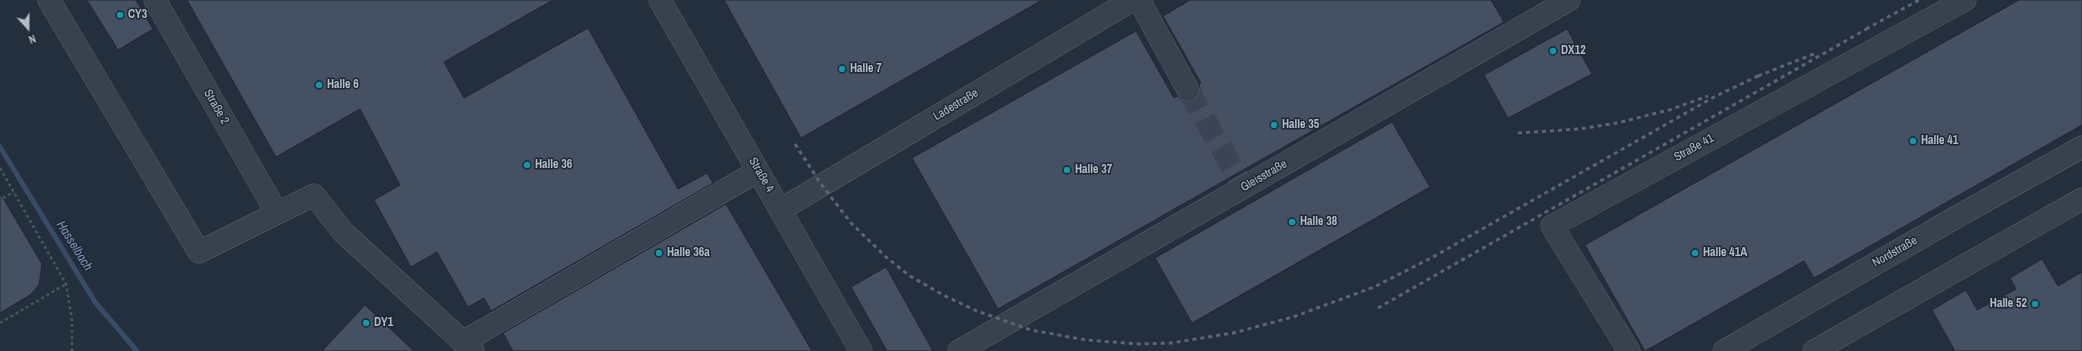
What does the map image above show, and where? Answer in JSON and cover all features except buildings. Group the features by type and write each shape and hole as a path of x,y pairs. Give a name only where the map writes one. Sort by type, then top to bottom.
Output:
{"street":[{"path":"49,0 199,252 314,195 343,232 468,346 758,171"},
{"name":"Straße 2","path":"155,0 277,213"},
{"name":"Straße 4","path":"660,0 861,351"},
{"name":"Ladestraße","path":"780,210 1132,0"},
{"path":"1138,0 1188,90"},
{"name":"Gleisstraße","path":"959,351 1569,0"},
{"name":"Straße 41","path":"1629,351 1552,226 1965,0"},
{"name":"Nordstraße","path":"1724,351 1960,215 2077,154"},
{"path":"1814,351 2082,199"}],"path":[{"path":"0,168 66,284 72,320 72,351"},
{"path":"3,198 14,192"},
{"path":"0,323 66,284"}],"waterway":[{"name":"Hasselbach","path":"0,147 95,302 137,351"}],"tunnel":[{"path":"1188,90 1244,188"}],"railway":[{"path":"1866,29 1919,0"},
{"path":"1378,308 1870,27"},
{"path":"1758,76 1816,53"},
{"path":"795,144 821,184 851,223 886,257 910,276 943,295 977,311 1031,330 1086,340 1139,344 1171,343 1233,333 1293,317 1374,287 1433,257 1714,97 1762,74"},
{"path":"1518,133 1579,129 1617,123 1669,110 1708,96"}],"place":[{"name":"CY3","path":"120,15"},
{"name":"DX12","path":"1553,51"},
{"name":"Halle 7","path":"842,69"},
{"name":"Halle 6","path":"319,85"},
{"name":"Halle 35","path":"1274,125"},
{"name":"Halle 41","path":"1913,141"},
{"name":"Halle 36","path":"527,165"},
{"name":"Halle 37","path":"1067,170"},
{"name":"Halle 38","path":"1292,222"},
{"name":"Halle 36a","path":"659,253"},
{"name":"Halle 41A","path":"1695,253"},
{"name":"Halle 52","path":"2035,304"},
{"name":"DY1","path":"366,323"}]}
